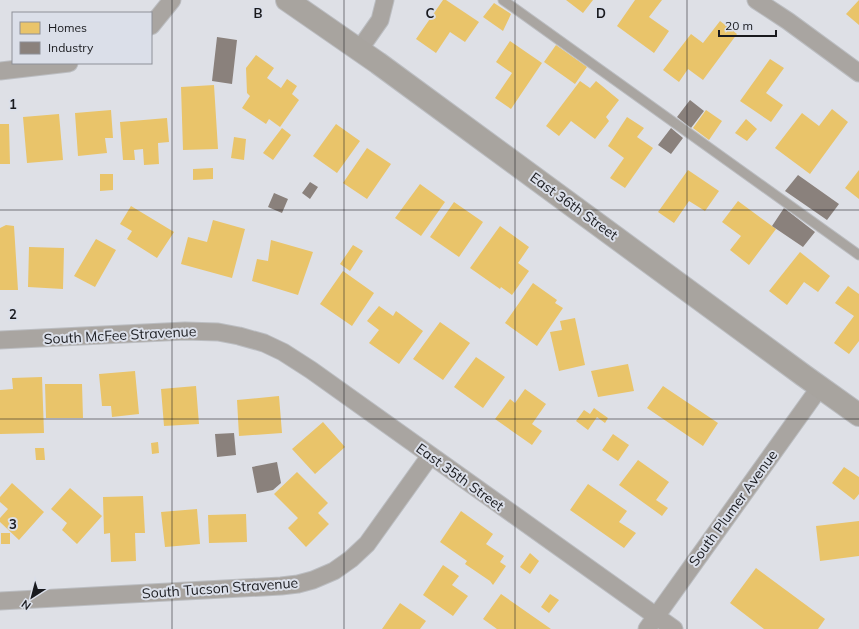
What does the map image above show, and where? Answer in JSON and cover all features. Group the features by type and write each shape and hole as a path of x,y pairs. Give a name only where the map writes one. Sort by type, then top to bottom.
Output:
{"main road":[{"name":"East 36th Street","path":"287,0 378,63 859,415"}],"street":[{"path":"152,25 172,0"},
{"path":"359,50 380,20 386,0"},
{"path":"756,0 859,73"},
{"path":"0,71 60,64"},
{"name":"South McFee Stravenue","path":"0,340 185,330 218,332 239,336"},
{"name":"East 35th Street","path":"239,336 283,352 311,370 430,456 651,622 674,629"},
{"name":"South Plumer Avenue","path":"651,622 820,387"},
{"name":"South Tucson Stravenue","path":"0,601 281,586 313,580 334,571 351,559 367,544 430,456"}],"lane":[{"path":"503,0 859,255"}],"building: Homes":[{"path":"443,0 446,0 479,22 465,42 450,32 436,53 416,39"},
{"path":"566,0 593,0 583,13"},
{"path":"635,0 662,0 649,17 669,31 654,53 617,26"},
{"path":"859,0 859,25 846,14"},
{"path":"494,3 511,14 503,31 483,17"},
{"path":"720,21 737,34 703,80 688,69 679,82 663,70 691,34 703,43"},
{"path":"510,41 542,63 511,109 495,98 512,73 496,62"},
{"path":"556,45 587,67 575,84 544,62"},
{"path":"256,55 274,68 267,78 281,88 287,79 297,86 292,94 299,100 280,127 269,119 266,124 242,108 250,96 247,93 246,68"},
{"path":"770,59 784,68 766,93 783,105 771,122 740,101"},
{"path":"580,81 590,88 596,81 619,100 606,117 609,121 595,139 571,121 559,136 546,126"},
{"path":"214,85 218,149 183,150 181,87"},
{"path":"832,109 848,122 810,174 775,148 802,113 819,126"},
{"path":"111,110 113,138 105,138 107,153 78,156 75,113"},
{"path":"706,110 722,121 709,140 693,128"},
{"path":"59,114 63,160 27,163 23,117"},
{"path":"627,117 644,128 637,137 653,148 625,188 610,178 624,158 608,146"},
{"path":"167,118 169,142 158,143 159,164 144,165 143,149 134,150 135,160 123,160 120,122"},
{"path":"746,119 757,129 747,141 735,133"},
{"path":"0,124 9,124 10,164 0,164"},
{"path":"336,124 360,141 337,173 313,156"},
{"path":"282,128 291,135 273,160 263,153"},
{"path":"234,137 246,139 244,160 231,158"},
{"path":"367,148 391,164 367,199 343,183"},
{"path":"213,168 213,179 193,180 193,169"},
{"path":"688,170 719,191 705,211 689,201 674,223 658,212"},
{"path":"859,170 859,199 845,188"},
{"path":"100,174 113,174 113,190 100,191"},
{"path":"420,184 445,202 421,236 395,218"},
{"path":"738,201 776,229 749,265 730,250 741,236 722,222"},
{"path":"454,202 483,222 459,257 430,237"},
{"path":"131,206 174,232 157,258 127,239 132,231 120,224"},
{"path":"213,220 245,229 232,278 181,264 188,237 207,242"},
{"path":"6,225 14,226 18,290 0,290 0,228"},
{"path":"500,226 529,247 518,263 529,271 512,295 501,287 500,289 470,268"},
{"path":"96,239 116,250 95,287 74,276"},
{"path":"271,240 313,252 298,295 252,281 257,259 268,261"},
{"path":"353,245 363,251 350,271 340,264"},
{"path":"29,247 64,248 63,289 28,287"},
{"path":"800,252 830,276 818,292 804,282 787,305 769,291"},
{"path":"343,271 374,293 352,326 320,304"},
{"path":"533,283 557,300 555,303 563,308 537,346 505,323"},
{"path":"848,286 859,294 859,341 849,354 834,343 854,316 835,303"},
{"path":"379,306 393,316 396,311 423,331 399,364 369,343 379,330 367,321"},
{"path":"575,318 585,365 559,371 550,332 562,330 560,321"},
{"path":"440,322 470,343 443,380 413,359"},
{"path":"476,357 505,377 483,408 454,387"},
{"path":"628,364 634,391 598,397 591,371"},
{"path":"135,371 139,414 112,417 111,406 102,406 99,374"},
{"path":"42,377 44,433 0,434 0,390 13,389 12,378"},
{"path":"45,384 82,384 83,418 46,418"},
{"path":"196,386 199,424 164,426 161,389"},
{"path":"663,386 718,423 703,446 647,408"},
{"path":"525,389 546,404 532,424 542,431 532,445 495,419 510,399 515,403"},
{"path":"279,396 282,433 239,436 237,400"},
{"path":"594,408 608,418 605,423 597,417 588,430 576,421 584,410 590,414"},
{"path":"323,422 345,447 315,474 292,449"},
{"path":"613,434 629,445 618,461 602,450"},
{"path":"158,442 159,453 152,454 151,443"},
{"path":"35,448 44,448 45,460 36,460"},
{"path":"638,460 669,482 656,500 668,508 662,516 619,485"},
{"path":"844,467 859,477 859,494 854,500 832,483"},
{"path":"297,472 328,503 318,513 329,524 306,547 288,528 298,518 274,494"},
{"path":"12,483 44,512 19,540 0,522 0,518 8,509 0,502 0,497"},
{"path":"588,484 627,511 619,522 636,533 624,548 570,510"},
{"path":"70,488 102,516 77,544 62,530 67,523 51,509"},
{"path":"143,496 145,533 135,533 136,561 111,562 110,533 104,534 103,497"},
{"path":"197,509 200,544 165,547 161,512"},
{"path":"461,511 493,534 486,544 504,556 500,562 506,566 493,585 490,581 465,564 467,561 440,542"},
{"path":"246,514 247,542 209,543 208,515"},
{"path":"859,521 859,556 820,561 816,526"},
{"path":"1,533 10,533 10,544 1,544"},
{"path":"530,553 539,561 530,574 520,567"},
{"path":"443,565 459,576 452,585 468,596 453,616 423,595"},
{"path":"756,568 825,619 818,629 764,629 730,603"},
{"path":"501,594 551,629 497,629 483,619"},
{"path":"550,594 559,600 549,613 541,607"},
{"path":"400,603 426,621 420,629 382,629"}],"building: Industry":[{"path":"217,37 237,40 232,84 212,81"},
{"path":"690,100 704,111 691,128 677,117"},
{"path":"671,128 683,138 671,154 658,145"},
{"path":"798,175 839,204 827,220 785,191"},
{"path":"310,182 318,187 310,199 302,193"},
{"path":"274,193 288,199 282,213 268,207"},
{"path":"784,208 815,232 803,247 772,226"},
{"path":"234,433 236,455 217,457 215,434"},
{"path":"277,462 281,483 273,490 257,493 252,467"}]}
